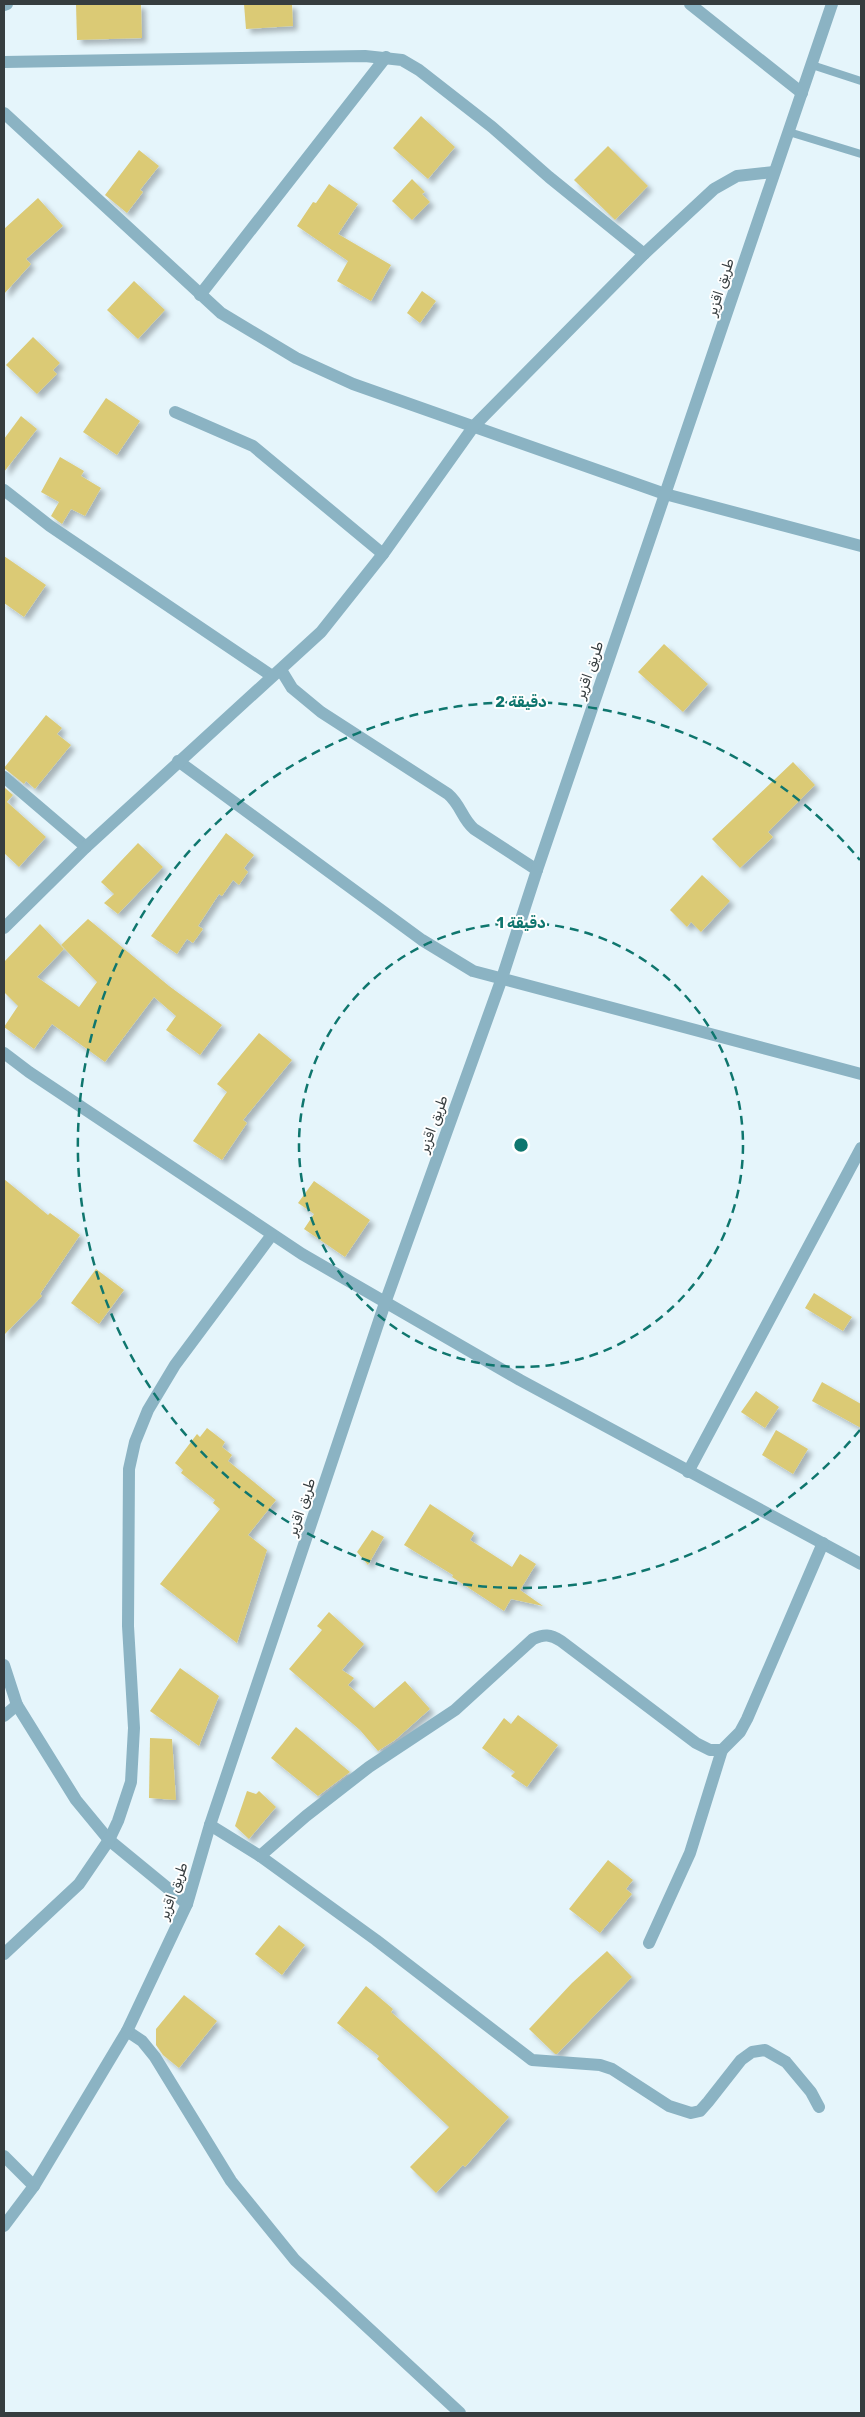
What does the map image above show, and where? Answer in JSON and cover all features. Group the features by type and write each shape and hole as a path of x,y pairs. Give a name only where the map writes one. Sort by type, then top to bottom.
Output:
{"street":[{"path":"690,4 802,93"},
{"name":"طريق اقزير","path":"4,2226 34,2186 127,2031 187,1904 210,1825 385,1303 502,978 536,870 832,4"},
{"path":"4,62 386,57 402,60 450,92 644,254"},
{"path":"200,295 386,57"},
{"path":"4,112 221,313 296,358 353,384 665,494 861,546"},
{"path":"4,928 86,847 178,761 321,632 383,554 474,426 644,254 714,189 737,176 774,172"},
{"path":"175,412 253,446 383,554"},
{"path":"4,490 50,526 276,673 321,712 448,794 456,801 468,823 474,829 536,870"},
{"path":"178,761 436,950 473,971 861,1074"},
{"path":"4,777 86,847"},
{"path":"4,1052 29,1072 186,1176 271,1236 520,1380 861,1564"},
{"path":"688,1472 861,1148"},
{"path":"4,1954 79,1884 109,1840 118,1822 131,1782 134,1728 128,1626 131,1505 129,1469 135,1442 148,1410 175,1365 271,1236"},
{"path":"649,1943 690,1853 722,1750 740,1732 747,1719 823,1544"},
{"path":"260,1856 306,1816 369,1767 455,1710 533,1639 541,1636 551,1635 561,1641 696,1743 710,1750 722,1750"},
{"path":"4,1665 17,1705 76,1800 109,1840 187,1904"},
{"path":"4,1716 17,1705"},
{"path":"210,1825 260,1856 376,1940 532,2060 544,2063 600,2065 612,2069 669,2106 691,2113 700,2111 741,2060 752,2052 765,2050 786,2062 811,2092 819,2107"},
{"path":"127,2031 142,2041 155,2057 231,2181 295,2260 460,2413"},
{"path":"4,2156 34,2186"}],"lane":[{"path":"812,65 861,81"},
{"path":"789,132 861,154"}],"building":[{"path":"76,4 141,4 142,38 77,40"},
{"path":"244,4 292,4 293,26 246,29"},
{"path":"421,116 455,147 428,179 393,148"},
{"path":"608,146 648,186 615,220 574,180"},
{"path":"139,150 159,166 140,190 143,192 127,213 105,195"},
{"path":"412,179 425,192 422,194 430,202 412,220 392,201"},
{"path":"329,184 358,204 338,234 391,265 371,301 337,281 348,261 297,226 313,202 316,203"},
{"path":"38,198 63,226 26,259 31,264 4,294 4,229"},
{"path":"134,281 165,310 138,339 107,310"},
{"path":"422,291 436,301 420,323 407,313"},
{"path":"33,337 60,363 53,370 57,374 37,394 6,365"},
{"path":"106,398 140,421 117,455 83,432"},
{"path":"21,416 37,429 4,472 4,439"},
{"path":"60,457 84,471 81,476 101,488 85,516 71,509 62,524 51,516 59,502 41,492"},
{"path":"4,556 46,585 24,617 4,603"},
{"path":"664,644 708,684 683,712 638,672"},
{"path":"46,715 62,728 57,734 71,745 35,789 26,781 24,784 4,768"},
{"path":"793,762 815,785 768,832 773,837 740,868 712,839"},
{"path":"4,787 13,795 7,802 46,837 19,867 4,853"},
{"path":"226,833 254,855 244,868 248,872 239,885 233,880 222,896 219,894 198,926 203,929 193,943 187,939 177,954 151,936"},
{"path":"138,843 163,867 118,914 104,903 114,894 101,882"},
{"path":"702,875 730,901 701,932 691,922 687,927 670,910"},
{"path":"88,919 169,986 222,1025 200,1055 166,1030 176,1016 154,997 105,1062 52,1024 34,1049 4,1027 18,1006 4,992 4,962 40,924 64,949 37,977 79,1007 97,982 61,945"},
{"path":"259,1033 292,1060 243,1120 247,1123 222,1160 193,1141 227,1092 217,1084"},
{"path":"4,1179 48,1215 50,1213 80,1235 40,1294 42,1296 4,1335"},
{"path":"314,1181 370,1220 345,1257 304,1229 314,1214 298,1203"},
{"path":"96,1269 124,1290 99,1324 71,1303"},
{"path":"814,1293 852,1317 843,1331 805,1308"},
{"path":"822,1382 861,1404 861,1428 812,1401"},
{"path":"756,1391 779,1407 765,1428 741,1412"},
{"path":"207,1428 225,1442 222,1447 232,1455 228,1461 276,1500 248,1535 267,1550 237,1643 160,1584 220,1509 213,1503 215,1500 181,1473 183,1470 175,1463 197,1434 200,1437"},
{"path":"776,1430 808,1449 793,1474 762,1455"},
{"path":"430,1504 474,1533 470,1540 512,1567 520,1554 536,1564 520,1590 543,1606 511,1599 504,1611 452,1577 453,1575 404,1545"},
{"path":"372,1530 384,1537 368,1565 357,1552"},
{"path":"329,1612 364,1644 342,1670 354,1678 348,1685 374,1708 405,1681 430,1709 395,1740 378,1751 360,1730 289,1669 322,1630 317,1626"},
{"path":"180,1668 219,1696 199,1746 150,1711"},
{"path":"518,1715 558,1745 527,1787 511,1776 515,1772 482,1748 504,1718 511,1724"},
{"path":"296,1727 350,1772 318,1796 271,1758"},
{"path":"150,1738 172,1739 176,1800 149,1798"},
{"path":"247,1791 256,1794 259,1791 276,1807 249,1839 235,1826"},
{"path":"608,1860 633,1880 626,1889 632,1894 600,1933 569,1909"},
{"path":"279,1925 305,1945 282,1975 255,1954"},
{"path":"607,1951 632,1977 555,2054 529,2029 572,1983"},
{"path":"366,1986 393,2009 391,2012 509,2117 465,2167 463,2165 436,2193 410,2167 449,2127 377,2059 379,2056 337,2023"},
{"path":"184,1995 217,2021 179,2068 163,2055 156,2045 156,2029"}]}
